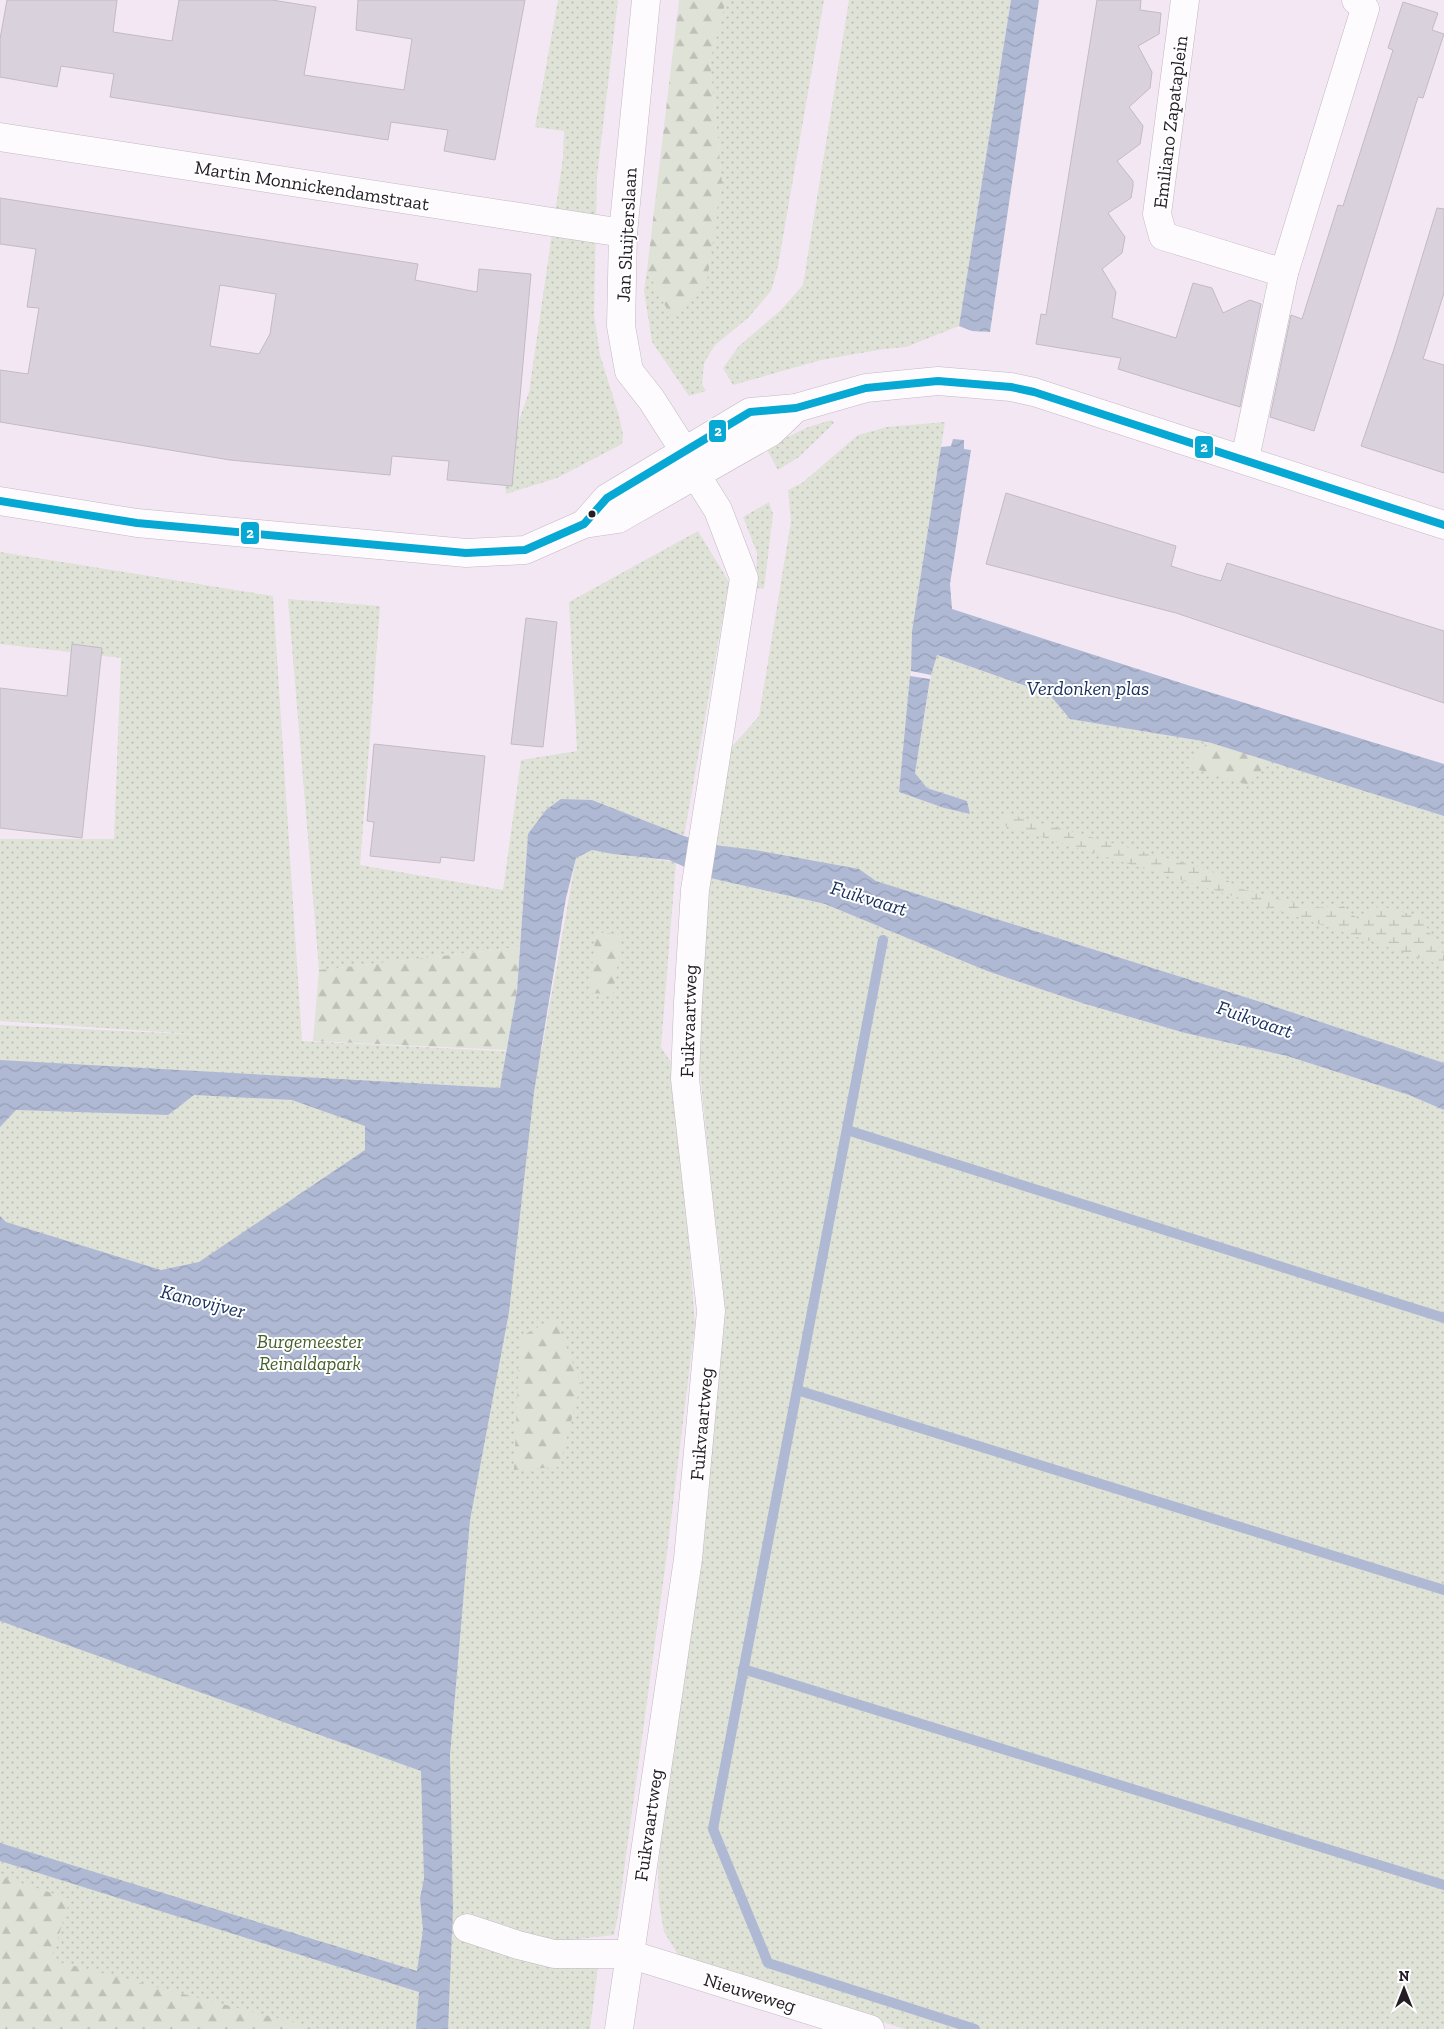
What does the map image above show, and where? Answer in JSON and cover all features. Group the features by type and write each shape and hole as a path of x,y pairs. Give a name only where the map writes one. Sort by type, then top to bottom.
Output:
{"street":[{"name":"Jan Sluijterslaan","path":"646,0 623,233 621,326 629,371 651,399 691,463"},
{"name":"Emiliano Zapataplein","path":"1185,0 1157,214 1162,236 1284,273"},
{"path":"1245,459 1284,273 1365,9 1356,0"},
{"name":"Martin Monnickendamstraat","path":"0,137 623,233"},
{"path":"0,501 137,523 466,553 525,550 584,524 607,498 691,463 750,412 796,408 866,388 938,381 1011,387 1034,392 1444,525"},
{"name":"Fuikvaartweg","path":"619,2029 688,1559 712,1310 685,1079 695,890 704,825 721,735 744,578 718,510 691,463"},
{"name":"Nieuweweg","path":"467,1928 518,1945 554,1954 629,1954 870,2029"}],"green space":[{"path":"558,0 618,0 597,176 594,314 600,355 623,435 622,444 557,478 506,494 503,465 529,392 563,158 564,131 535,127"},
{"path":"679,0 726,0 710,61 722,182 707,281 672,319 647,270"},
{"path":"726,0 824,0 778,266 771,291 748,318 715,345 704,363 702,384 706,391 689,396 652,342 644,291 647,270 672,318 718,206 722,182 710,61"},
{"path":"849,0 1011,0 959,326 906,347 821,360 733,385 723,368 739,346 781,310 803,285"},
{"path":"831,420 834,423 799,457 778,470 766,448 806,428"},
{"path":"945,422 912,631 911,671 899,792 944,808 970,814 967,801 927,788 915,773 936,655 1049,694 1071,719 1208,742 1187,767 1270,761 1444,816 1444,1063 1264,1003 876,881 859,869 714,845 730,749 759,716 791,521 788,490 802,483 858,435 887,427"},
{"path":"769,502 773,514 764,589 756,588 757,553 743,517"},
{"path":"698,531 729,582 684,836 592,800 528,834 520,947 319,970 288,599 380,606 360,865 503,890 521,760 577,751 569,602"},
{"name":"Burgemeester Reinaldapark","path":"0,552 273,596 302,1041 541,1053 576,858 592,850 676,862 661,1047 675,1068 695,1324 666,1561 618,1915 614,1935 560,1941 528,1937 524,1960 598,1967 590,2029 0,2029 0,1025 206,1035 0,1021 0,839 114,839 121,658 0,644"},
{"path":"1208,742 1270,761 1248,785 1186,766"},
{"path":"1004,813 1209,870 1242,889 1314,908 1343,906 1358,919 1380,906 1421,917 1441,952 1444,953 1444,966 1262,905 1000,824"},
{"path":"710,878 825,904 987,971 1082,1003 1185,1033 1287,1056 1409,1095 1444,1110 1444,2029 905,2029 682,1961 664,1932 659,1902 658,1871 674,1693 720,1333 721,1263 697,1042"},
{"path":"596,932 622,935 613,994 589,993"},
{"path":"520,947 517,991 507,1050 313,1041 319,970"},
{"path":"555,1318 581,1384 559,1467 514,1470 520,1337"},
{"path":"0,1876 70,1899 51,1960 319,2029 0,2029"}],"water":[{"path":"1011,0 1039,0 990,332 972,331 959,326"},
{"name":"Verdonken plas","path":"953,439 964,440 964,449 971,450 950,584 952,609 1206,691 1444,764 1444,816 1208,742 1070,719 1049,694 937,655 931,675 911,671 912,631 941,447 951,446"},
{"path":"910,676 930,679 915,773 927,788 967,801 970,814 944,808 899,792"},
{"path":"561,799 592,800 684,836 714,845 755,850 859,869 876,881 1264,1003 1444,1063 1444,1110 1409,1095 1287,1056 1185,1033 1082,1003 987,971 825,904 710,878 669,860 592,850 576,858 566,898 534,1092 509,1312 470,1520 450,1755 453,1908 448,2029 416,2029 419,1992 0,1861 0,1843 417,1971 423,1930 420,1898 424,1879 421,1771 0,1621 0,1216 6,1222 161,1270 199,1262 365,1150 365,1126 292,1100 194,1095 168,1115 16,1110 0,1127 0,1060 500,1088 517,991 528,834 546,810"}],"building":[{"path":"7,0 117,0 113,32 172,41 179,0 272,0 316,7 304,75 404,90 412,39 356,30 358,0 525,0 495,160 444,151 448,130 391,122 388,140 110,97 114,74 61,66 57,87 0,77 0,39"},
{"path":"1097,0 1141,0 1140,10 1161,13 1159,34 1138,46 1152,72 1150,88 1129,107 1143,126 1140,144 1117,161 1133,181 1131,198 1108,213 1125,237 1122,253 1102,269 1116,292 1112,318 1176,338 1193,283 1212,288 1223,313 1250,300 1261,304 1240,407 1118,369 1121,358 1036,344 1041,314 1046,315"},
{"path":"1403,2 1438,13 1432,30 1444,34 1423,98 1418,97 1314,431 1270,417 1291,315 1302,319 1338,205 1343,206 1393,50 1388,48"},
{"path":"0,198 418,264 415,280 477,292 479,269 531,274 512,486 447,480 449,461 392,456 390,475 230,460 0,422 0,370 28,374 39,308 27,307 36,249 0,244","holes":["220,285 276,294 270,334 259,354 210,346"]},
{"path":"1437,208 1444,209 1444,293 1423,359 1444,365 1444,473 1361,446 1394,349"},
{"path":"1006,493 1176,546 1171,566 1196,574 1221,581 1227,563 1444,631 1444,703 1176,613 986,564"},
{"path":"526,618 557,622 543,747 511,744"},
{"path":"72,644 102,648 82,838 0,828 0,688 67,696"},
{"path":"374,744 485,756 474,861 441,857 440,863 370,856 374,822 367,821"}],"waterway":[{"path":"883,940 713,1829 768,1963 975,2029"},
{"path":"847,1130 1444,1318"},
{"path":"797,1390 1444,1590"},
{"path":"743,1669 1444,1885"}],"transit line":[{"name":"2","path":"0,501 137,523 466,553 525,550 584,524 607,498 750,412 796,408 866,388 938,381 1011,387 1034,392 1444,525"}],"water label":[{"name":"Fuikvaart","path":"869,898"},
{"name":"Fuikvaart","path":"1255,1019"},
{"name":"Kanovijver","path":"203,1301"}]}
